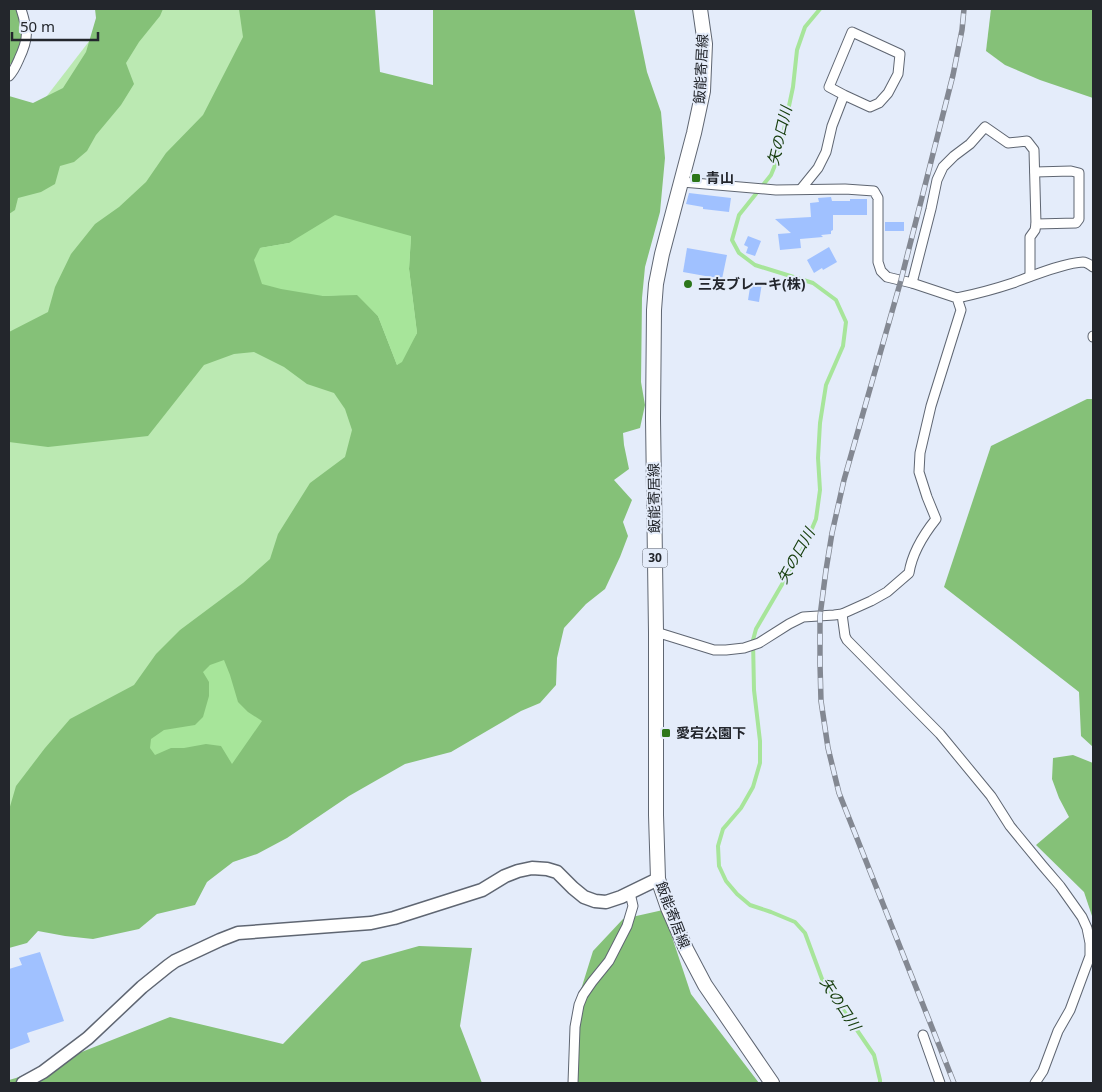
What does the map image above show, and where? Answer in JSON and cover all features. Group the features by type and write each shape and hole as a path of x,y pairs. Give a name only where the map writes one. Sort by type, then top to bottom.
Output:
{"main road":[{"name":"飯能寄居線","path":"700,9 705,44 703,91 682,182 662,254 656,284 654,310 653,418 658,878 675,925 704,985 772,1083"}],"street":[{"path":"9,76 14,72 26,42 27,26 21,9"},
{"path":"852,32 900,54 898,74 888,93 878,103 870,107 844,95 829,87 852,32"},
{"path":"801,190 818,168 826,152 832,126 844,95"},
{"path":"912,283 937,180 942,167 970,144 985,127 1008,143 1028,141 1034,150 1036,224 1035,230 1030,237 1030,276"},
{"path":"1035,172 1071,171 1079,173 1080,219 1076,223 1036,224"},
{"path":"682,182 768,189 846,188 874,192 878,198 878,262 881,272 887,277 957,298 1067,265 1085,262 1093,267"},
{"path":"656,632 714,650 744,648 759,642 803,617 834,616 871,601 887,592 909,573 911,563 922,540 936,519 919,472 920,453 931,406 961,310 957,298"},
{"path":"842,614 847,640 940,734 991,796 1010,826 1060,886 1082,917 1087,928 1090,956 1070,1010 1058,1031 1043,1071 1035,1083"},
{"path":"23,1083 43,1072 81,1044 142,987 175,961 238,933 371,923 394,918 482,890 505,876 532,868 557,872 584,897 606,902 630,893 658,878"},
{"path":"573,1083 575,1027 579,1005 583,995 609,961 624,933 632,906 630,893"},
{"path":"923,1035 940,1083"}],"shaded area":[{"path":"9,9 16,9 22,23 23,42 13,62 9,65"},
{"path":"95,9 163,9 126,63 134,84 121,105 96,135 87,151 74,162 60,166 55,184 41,192 18,198 15,210 9,214 9,96 33,103 63,88 86,52 96,18"},
{"path":"114,9 321,9 509,374 9,836 9,145"},
{"path":"239,9 375,9 380,72 433,85 433,9 634,9 647,72 661,112 665,158 660,212 645,267 642,298 641,382 645,405 640,428 623,433 629,469 614,480 632,500 623,522 628,536 605,589 586,604 564,628 557,658 556,685 540,703 521,711 451,752 405,764 349,796 287,838 257,854 233,862 207,882 195,905 157,914 139,929 93,939 38,931 27,943 9,948 9,810 16,786 70,719 134,685 156,654 180,630 243,583 270,559 278,534 310,483 345,457 352,430 345,409 334,393 307,384 284,367 254,352 234,354 204,365 148,436 48,447 9,442 9,332 48,312 55,287 71,254 95,224 119,207 146,182 166,153 203,115 243,37","holes":["411,236 409,269 417,333 397,365 378,316 357,294 323,296 260,248 289,243"]},
{"path":"991,9 1093,9 1093,98 1040,80 1005,65 986,51"},
{"path":"335,215 411,236 409,269 417,333 402,362 397,365 378,316 357,295 323,296 262,284 254,260 260,248 289,243"},
{"path":"1087,399 1093,399 1093,747 1081,736 1079,692 944,587 991,446"},
{"path":"224,660 238,702 248,712 262,721 232,764 221,746 206,744 171,748 155,755 150,748 151,739 164,730 195,725 203,717 209,696 209,682 203,672 210,665"},
{"path":"1073,755 1093,763 1093,919 1084,892 1036,845 1069,817 1052,779 1053,758"},
{"path":"663,910 691,994 759,1083 575,1083 579,996 593,951 623,919"},
{"path":"419,946 472,948 460,1026 482,1083 9,1083 9,1080 170,1017 283,1044 362,962"}],"building":[{"path":"689,193 731,198 729,212 703,209 703,207 686,204"},
{"path":"831,197 832,201 867,199 867,215 833,215 833,230 831,234 821,235 823,237 800,239 801,248 780,250 778,234 791,233 775,219 811,217 810,203 819,202 818,198"},
{"path":"885,222 904,222 904,231 885,231"},
{"path":"748,236 761,241 755,256 746,253 748,247 744,245"},
{"path":"829,247 837,262 814,273 807,260"},
{"path":"687,248 727,255 722,279 683,272"},
{"path":"751,281 762,283 759,302 748,300"},
{"path":"40,952 64,1021 27,1033 30,1042 9,1050 9,969 22,965 19,958"}],"waterway":[{"name":"矢の口川","path":"820,9 805,27 797,50 793,87 778,158 771,175 739,215 732,240 739,253 755,265 813,283 836,300 846,322 843,346 826,385 820,423 818,458 820,490 816,519 805,545 756,629 753,640 754,690 760,741 760,763 753,787 741,808 723,829 718,846 719,866 726,881 750,905 795,922 805,933 822,979 874,1055 880,1083"}],"railway":[{"path":"954,1083 839,793 828,748 821,701 820,616 832,533 844,480 901,280 953,75 964,9"}],"place":[{"name":"青山","path":"696,178"},
{"name":"三友ブレーキ(株)","path":"688,284"},
{"name":"愛宕公園下","path":"666,733"}]}
